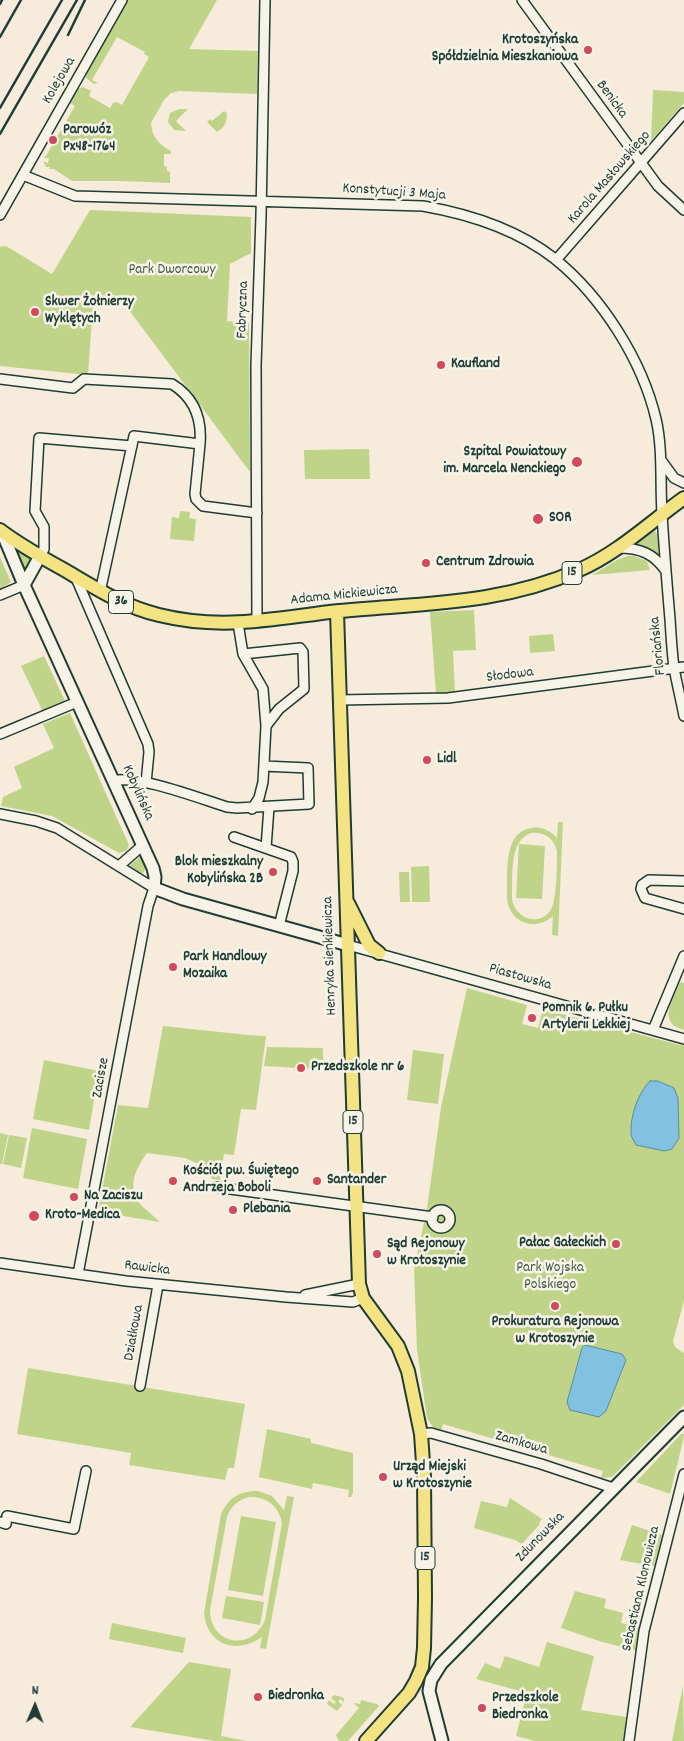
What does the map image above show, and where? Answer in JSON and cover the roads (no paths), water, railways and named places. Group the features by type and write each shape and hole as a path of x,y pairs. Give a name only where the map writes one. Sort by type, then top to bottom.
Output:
{"main road":[{"name":"Adama Mickiewicza","path":"1,531 100,592 125,603 168,617 204,623 238,623 489,598 525,590 561,578 597,561 618,548 684,498"},
{"name":"Henryka Sienkiewicza","path":"337,612 359,1284 364,1298"},
{"path":"346,897 369,946 379,953"},
{"name":"15","path":"364,1298 398,1346 403,1358 413,1389 421,1434 424,1477 424,1648 422,1666 409,1693 366,1741"}],"street":[{"name":"Kolejowa","path":"0,215 122,0"},
{"name":"Fabryczna","path":"257,622 256,365 265,0"},
{"name":"Benicka","path":"522,0 658,186 684,210"},
{"name":"Karola Masłowskiego","path":"556,260 684,114"},
{"name":"Konstytucji 3 Maja","path":"22,175 75,196 423,206 468,215 513,234 556,260 589,292 605,313 634,359 649,395 654,413 660,457 662,514"},
{"path":"0,379 73,388 84,379 172,384 182,389 195,409 201,428 195,494 198,502 203,506 257,513"},
{"path":"100,592 134,436 200,444"},
{"path":"0,595 24,585 44,549 44,527 35,511 39,438 132,446"},
{"name":"Konstytucji 3 Maja","path":"660,457 674,478 684,482"},
{"name":"Floriańska","path":"662,514 666,571 684,716"},
{"name":"Kobylińska","path":"1,531 153,868 155,877 154,888"},
{"path":"618,548 634,548 644,552 656,560 666,571"},
{"path":"75,576 148,744 146,783"},
{"path":"238,623 243,654 263,689 266,726 264,766 259,798 252,809"},
{"path":"243,654 300,648 303,652 304,689 279,709 266,726"},
{"name":"Słodowa","path":"339,700 448,698 679,668"},
{"path":"0,734 77,702"},
{"path":"114,781 122,779 146,783 227,807 252,809 309,804 308,768 264,766"},
{"path":"266,848 269,807"},
{"path":"0,814 36,821 57,828 154,888 183,899 348,944"},
{"path":"234,837 291,857 293,871 279,926"},
{"path":"119,866 143,845"},
{"path":"684,881 649,880 642,885 641,890 645,898 684,909"},
{"name":"Zacisze","path":"78,1274 148,906 154,888"},
{"name":"Piastowska","path":"348,944 684,1039"},
{"path":"653,1030 684,956"},
{"path":"216,1187 433,1217"},
{"name":"Rawicka","path":"0,1263 158,1284 292,1298 353,1302 364,1298"},
{"name":"Działkowa","path":"140,1386 158,1284"},
{"name":"Rawicka","path":"292,1298 359,1284"},
{"name":"Zdunowska","path":"442,1741 429,1687 434,1674 441,1664 684,1417"},
{"name":"Zamkowa","path":"421,1434 431,1433 440,1435 542,1464 613,1488"},
{"path":"0,1522 6,1524 7,1516 74,1529 86,1471"},
{"name":"Sebastiana Klonowicza","path":"629,1741 644,1631 684,1474"}],"water":[{"path":"650,1081 658,1081 674,1088 678,1098 679,1138 672,1149 664,1151 636,1145 631,1134 636,1105"},
{"path":"585,1345 622,1354 626,1360 606,1411 599,1417 570,1410 567,1402 582,1348"}],"railway":[{"path":"0,4 2,0"},
{"path":"0,37 21,0"},
{"path":"0,108 62,0"},
{"path":"0,134 77,0"},
{"path":"68,35 85,0"}],"place":[{"name":"Krotoszyńska Spółdzielnia Mieszkaniowa","path":"588,50"},
{"name":"Parowóz Px48-1764","path":"53,140"},
{"name":"Skwer Żołnierzy Wyklętych","path":"35,312"},
{"name":"Kaufland","path":"441,365"},
{"name":"Szpital Powiatowy im. Marcela Nenckiego","path":"577,462"},
{"name":"SOR","path":"538,519"},
{"name":"Centrum Zdrowia","path":"426,563"},
{"name":"Lidl","path":"427,760"},
{"name":"Blok mieszkalny Kobylińska 2B","path":"273,872"},
{"name":"Park Handlowy Mozaika","path":"173,967"},
{"name":"Pomnik 6. Pułku Artylerii Lekkiej","path":"532,1018"},
{"name":"Przedszkole nr 6","path":"301,1068"},
{"name":"Kościół pw. Świętego Andrzeja Boboli","path":"173,1181"},
{"name":"Santander","path":"317,1181"},
{"name":"Na Zaciszu","path":"74,1197"},
{"name":"Plebania","path":"233,1210"},
{"name":"Kroto-Medica","path":"34,1216"},
{"name":"Pałac Gałeckich","path":"616,1244"},
{"name":"Sąd Rejonowy w Krotoszynie","path":"377,1254"},
{"name":"Prokuratura Rejonowa w Krotoszynie","path":"555,1306"},
{"name":"Urząd Miejski w Krotoszynie","path":"383,1477"},
{"name":"Biedronka","path":"258,1697"},
{"name":"Przedszkole Biedronka","path":"482,1708"}],"park label":[{"name":"Park Dworcowy","path":"172,271"},
{"name":"Park Wojska Polskiego","path":"550,1278"}]}
